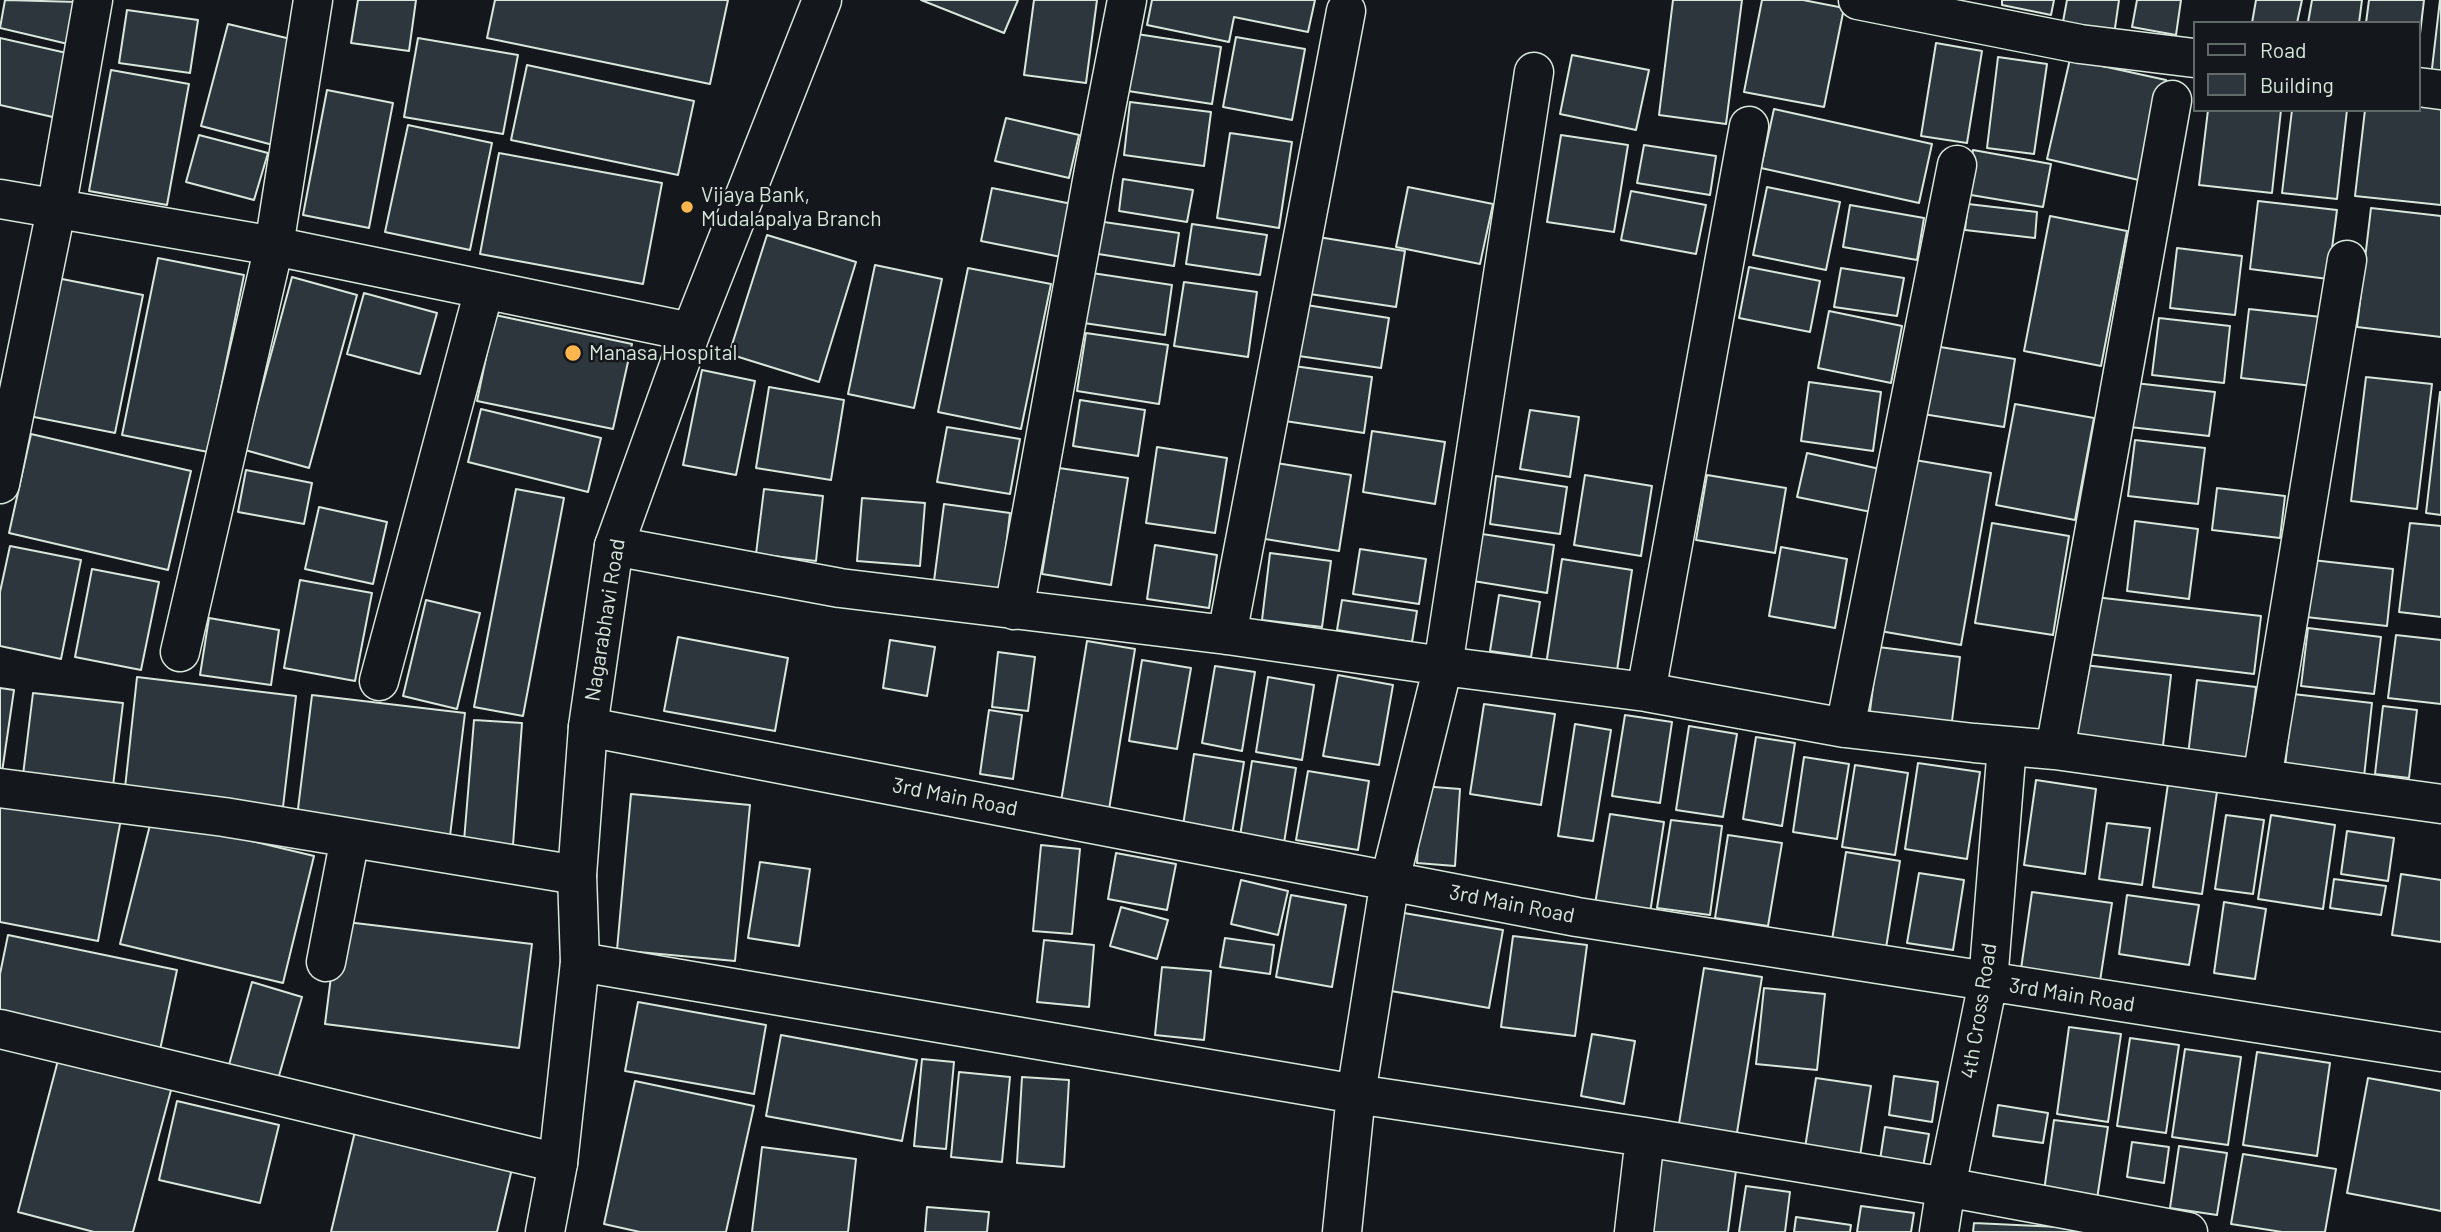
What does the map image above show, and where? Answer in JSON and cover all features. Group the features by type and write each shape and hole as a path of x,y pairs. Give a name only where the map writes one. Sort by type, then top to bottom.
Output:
{"street":[{"path":"0,484 56,210 93,0"},
{"path":"180,652 274,246 313,0"},
{"name":"Nagarabhavi Road","path":"545,1232 558,1163 580,962 577,875 588,727 614,546 691,332 822,0"},
{"path":"1014,610 1127,0"},
{"path":"1858,0 2080,44 2192,58"},
{"path":"1227,635 1346,10"},
{"path":"1342,1232 1356,1094 1390,880 1443,666 1534,72"},
{"path":"2420,87 2441,90"},
{"path":"2055,750 2172,100"},
{"path":"1646,691 1749,126"},
{"path":"1845,728 1957,165"},
{"path":"0,199 274,246 691,332"},
{"path":"2262,779 2347,260"},
{"path":"379,681 484,289"},
{"path":"614,546 840,588 1227,635 1443,666 1646,691 1845,728 2055,750 2441,804"},
{"name":"3rd Main Road","path":"588,727 1577,917 2441,1052"},
{"name":"4th Cross Road","path":"1939,1232 1988,982 2007,746"},
{"path":"0,788 224,817 577,875"},
{"path":"326,962 350,838"},
{"path":"580,962 1356,1094 1646,1137 1946,1187 2188,1232"},
{"path":"0,1029 558,1163"},
{"path":"1634,1232 1646,1137"}],"building":[{"path":"5,0 78,2 68,44 0,28"},
{"path":"358,0 416,0 409,51 351,43"},
{"path":"495,0 728,0 710,84 487,38"},
{"path":"921,0 1018,0 1004,33"},
{"path":"1034,0 1097,0 1086,83 1024,75"},
{"path":"1152,0 1315,0 1308,32 1234,17 1229,42 1147,25"},
{"path":"1673,0 1742,0 1726,124 1659,115"},
{"path":"1762,0 1803,0 1844,8 1824,107 1744,92"},
{"path":"2002,0 2054,0 2051,15 2002,5"},
{"path":"2067,0 2119,0 2114,35 2062,27"},
{"path":"2137,0 2181,0 2176,35 2132,27"},
{"path":"2256,0 2302,0 2297,21 2252,21"},
{"path":"2312,0 2362,0 2359,21 2308,21"},
{"path":"2369,0 2424,0 2420,34 2420,21 2366,21"},
{"path":"2441,0 2441,78 2431,77"},
{"path":"127,10 198,20 190,73 119,63"},
{"path":"228,24 299,41 273,145 201,126"},
{"path":"1137,34 1221,47 1212,104 1128,91"},
{"path":"1236,37 1305,49 1292,120 1223,107"},
{"path":"0,38 71,54 57,118 0,105"},
{"path":"418,38 518,55 503,134 404,117"},
{"path":"1936,43 1982,51 1967,143 1921,136"},
{"path":"1572,55 1649,70 1636,130 1560,114"},
{"path":"1998,57 2047,64 2034,154 1987,148"},
{"path":"2070,59 2166,80 2143,181 2047,159"},
{"path":"527,65 694,101 678,175 511,140"},
{"path":"111,70 189,84 167,205 89,191"},
{"path":"327,90 393,103 369,228 303,215"},
{"path":"1130,102 1211,112 1204,166 1124,155"},
{"path":"2420,103 2441,106 2441,205 2355,196 2365,112 2420,112"},
{"path":"1774,109 1932,144 1919,203 1761,168"},
{"path":"2208,112 2281,112 2272,193 2199,185"},
{"path":"2292,112 2347,112 2337,199 2282,193"},
{"path":"1006,118 1079,135 1069,178 995,161"},
{"path":"408,125 492,143 470,250 385,232"},
{"path":"1230,133 1292,142 1279,228 1217,218"},
{"path":"199,135 268,153 254,200 186,182"},
{"path":"1561,135 1628,145 1614,232 1547,222"},
{"path":"1644,145 1716,156 1710,195 1637,183"},
{"path":"1973,150 2051,164 2043,207 1965,194"},
{"path":"499,153 662,183 643,284 480,254"},
{"path":"1123,179 1193,190 1187,222 1119,211"},
{"path":"1408,187 1493,204 1480,264 1396,247"},
{"path":"1767,187 1840,202 1826,270 1753,255"},
{"path":"992,188 1072,204 1061,257 981,241"},
{"path":"1631,191 1706,205 1696,254 1621,240"},
{"path":"2258,201 2337,210 2328,279 2250,269"},
{"path":"1968,204 2037,212 2035,238 1965,230"},
{"path":"1850,205 1924,218 1917,260 1843,247"},
{"path":"2371,208 2441,216 2441,337 2357,327"},
{"path":"2050,216 2127,231 2101,366 2024,351"},
{"path":"1097,221 1179,233 1174,266 1092,253"},
{"path":"1192,224 1267,235 1260,275 1186,264"},
{"path":"767,235 856,262 819,382 729,354"},
{"path":"1312,236 1405,251 1396,307 1303,293"},
{"path":"2177,248 2242,256 2235,315 2170,308"},
{"path":"158,258 244,275 208,452 122,435"},
{"path":"875,265 942,279 914,408 848,394"},
{"path":"1749,267 1820,281 1810,332 1739,318"},
{"path":"968,268 1051,284 1021,429 938,412"},
{"path":"1841,268 1904,278 1897,316 1834,307"},
{"path":"1092,273 1172,285 1165,335 1084,323"},
{"path":"292,277 357,295 309,468 245,450"},
{"path":"57,278 143,295 115,433 29,416"},
{"path":"1184,282 1257,292 1248,357 1174,346"},
{"path":"364,293 437,313 420,374 347,354"},
{"path":"1300,304 1389,318 1381,368 1292,355"},
{"path":"2249,309 2321,317 2313,386 2241,378"},
{"path":"1829,311 1902,326 1891,383 1818,368"},
{"path":"495,315 632,344 613,429 477,401"},
{"path":"2159,318 2230,326 2224,383 2152,375"},
{"path":"1086,333 1168,345 1159,404 1077,391"},
{"path":"1934,346 2015,359 2004,427 1923,414"},
{"path":"1294,366 1372,377 1364,433 1285,421"},
{"path":"702,370 755,381 736,475 683,465"},
{"path":"2366,377 2432,384 2417,509 2351,501"},
{"path":"1809,382 1881,392 1873,451 1801,441"},
{"path":"2126,382 2215,392 2209,436 2121,426"},
{"path":"769,387 844,400 831,480 756,468"},
{"path":"2441,392 2441,515 2426,513"},
{"path":"1080,400 1145,410 1138,456 1073,446"},
{"path":"2015,404 2094,418 2075,520 1996,505"},
{"path":"481,409 601,438 588,492 468,462"},
{"path":"1530,410 1579,417 1570,477 1520,469"},
{"path":"947,427 1020,439 1010,494 937,482"},
{"path":"1372,431 1445,442 1435,504 1363,492"},
{"path":"31,434 191,471 168,570 9,533"},
{"path":"2135,440 2205,448 2198,504 2128,496"},
{"path":"1157,447 1227,458 1215,533 1146,523"},
{"path":"1807,453 1880,469 1871,512 1797,497"},
{"path":"1909,459 1991,473 1961,645 1880,631"},
{"path":"1270,462 1351,475 1339,551 1259,538"},
{"path":"1059,468 1128,478 1111,585 1042,574"},
{"path":"246,470 312,483 304,524 238,512"},
{"path":"1585,475 1652,486 1641,556 1574,545"},
{"path":"1707,475 1786,488 1775,553 1696,540"},
{"path":"1496,476 1567,487 1560,534 1490,524"},
{"path":"2217,488 2285,496 2280,538 2212,530"},
{"path":"516,489 564,498 523,716 474,707"},
{"path":"764,489 823,496 816,561 756,554"},
{"path":"862,498 925,503 920,566 857,561"},
{"path":"944,504 1010,513 1001,589 934,581"},
{"path":"319,507 387,522 373,584 305,569"},
{"path":"2135,521 2198,529 2189,599 2127,591"},
{"path":"1992,523 2069,536 2053,635 1975,623"},
{"path":"2410,523 2441,526 2441,617 2399,612"},
{"path":"1469,532 1554,545 1547,593 1461,579"},
{"path":"1155,545 1217,555 1209,608 1147,599"},
{"path":"10,546 81,560 61,659 0,646 0,592"},
{"path":"1781,547 1847,559 1835,628 1769,616"},
{"path":"1360,549 1426,559 1419,604 1353,594"},
{"path":"1270,553 1331,561 1322,627 1262,620"},
{"path":"1562,559 1632,570 1616,677 1546,665"},
{"path":"2303,559 2393,569 2387,626 2297,616"},
{"path":"92,569 159,582 141,670 75,657"},
{"path":"300,580 372,593 355,681 284,668"},
{"path":"1499,595 1540,602 1531,657 1490,651"},
{"path":"2086,596 2261,616 2254,674 2079,653"},
{"path":"426,600 480,613 457,709 403,696"},
{"path":"1342,600 1417,611 1412,642 1337,630"},
{"path":"209,618 279,630 271,685 200,675"},
{"path":"2308,628 2381,637 2374,694 2301,686"},
{"path":"2396,635 2441,640 2441,704 2388,698"},
{"path":"678,637 788,658 775,731 664,711"},
{"path":"890,640 935,647 927,696 883,688"},
{"path":"1087,641 1135,649 1107,822 1059,814"},
{"path":"1878,647 1960,657 1951,729 1869,719"},
{"path":"998,652 1035,657 1028,711 992,707"},
{"path":"1142,660 1191,668 1177,749 1129,741"},
{"path":"2084,665 2171,675 2162,754 2075,744"},
{"path":"1215,666 1255,672 1242,751 1202,743"},
{"path":"1338,675 1393,685 1379,765 1323,756"},
{"path":"137,677 296,696 283,807 125,788"},
{"path":"1268,677 1314,685 1302,760 1256,752"},
{"path":"2197,680 2256,687 2247,763 2188,755"},
{"path":"0,688 14,690 1,779 0,779"},
{"path":"33,693 123,703 113,786 23,775"},
{"path":"2293,694 2372,703 2364,777 2285,767"},
{"path":"312,695 465,713 450,836 297,817"},
{"path":"1484,704 1555,714 1541,805 1470,794"},
{"path":"2383,706 2417,710 2409,778 2375,774"},
{"path":"989,710 1022,715 1013,779 980,774"},
{"path":"1625,715 1672,722 1660,803 1612,796"},
{"path":"474,720 522,723 513,845 464,841"},
{"path":"1575,724 1611,730 1593,841 1558,836"},
{"path":"1689,726 1737,734 1723,817 1676,810"},
{"path":"1756,737 1795,743 1782,826 1743,819"},
{"path":"1194,754 1244,762 1231,840 1182,832"},
{"path":"1804,757 1849,764 1837,839 1793,832"},
{"path":"1252,761 1296,768 1284,843 1240,836"},
{"path":"1918,763 1980,772 1967,859 1905,849"},
{"path":"1855,765 1908,773 1895,855 1842,847"},
{"path":"1308,771 1369,781 1358,850 1296,840"},
{"path":"2169,777 2218,785 2202,894 2153,887"},
{"path":"2036,780 2096,789 2085,874 2024,865"},
{"path":"1421,786 1460,789 1455,866 1417,863"},
{"path":"631,794 750,805 735,961 617,950"},
{"path":"0,796 121,819 98,941 0,922"},
{"path":"1610,814 1664,822 1650,913 1595,904"},
{"path":"2226,815 2264,820 2253,894 2215,889"},
{"path":"2271,815 2335,825 2323,909 2258,899"},
{"path":"152,817 314,856 283,983 120,944"},
{"path":"1671,820 1722,826 1710,915 1657,908"},
{"path":"2107,823 2150,828 2142,885 2099,879"},
{"path":"2347,831 2394,838 2388,881 2341,874"},
{"path":"1728,835 1782,843 1768,926 1715,918"},
{"path":"1041,845 1080,849 1072,934 1033,931"},
{"path":"1846,852 1900,861 1886,948 1832,940"},
{"path":"1116,853 1176,864 1167,910 1108,899"},
{"path":"760,862 810,869 799,946 748,938"},
{"path":"1919,873 1964,880 1953,950 1907,943"},
{"path":"2401,874 2441,880 2441,942 2392,935"},
{"path":"2334,879 2386,886 2381,915 2330,908"},
{"path":"1241,880 1288,891 1278,935 1231,924"},
{"path":"2032,892 2112,903 2100,981 2021,969"},
{"path":"1291,895 1346,905 1332,987 1276,977"},
{"path":"2127,895 2199,905 2189,965 2119,954"},
{"path":"2224,902 2266,909 2255,979 2214,973"},
{"path":"1121,907 1168,920 1157,959 1110,946"},
{"path":"1404,913 1503,930 1489,1008 1391,991"},
{"path":"338,921 532,944 519,1048 325,1024"},
{"path":"8,935 177,970 160,1050 0,1017 0,974"},
{"path":"1513,936 1587,945 1575,1036 1501,1027"},
{"path":"1225,938 1274,945 1270,974 1220,967"},
{"path":"1044,940 1094,945 1089,1007 1037,1002"},
{"path":"1162,967 1211,971 1204,1040 1155,1035"},
{"path":"1704,968 1762,977 1735,1145 1677,1136"},
{"path":"252,982 302,997 276,1086 227,1072"},
{"path":"1764,988 1825,994 1817,1070 1756,1064"},
{"path":"638,1002 766,1025 754,1094 625,1071"},
{"path":"2069,1027 2121,1034 2108,1122 2057,1114"},
{"path":"1592,1034 1635,1041 1624,1104 1581,1096"},
{"path":"781,1035 917,1060 902,1141 766,1116"},
{"path":"2130,1038 2179,1045 2166,1133 2117,1126"},
{"path":"61,1049 174,1079 133,1232 94,1232 18,1212"},
{"path":"2185,1049 2241,1057 2228,1145 2172,1137"},
{"path":"2257,1052 2330,1063 2317,1156 2243,1145"},
{"path":"922,1059 954,1062 946,1149 914,1146"},
{"path":"959,1072 1010,1077 1002,1162 951,1157"},
{"path":"1894,1076 1938,1082 1932,1122 1889,1115"},
{"path":"1022,1077 1069,1080 1064,1167 1017,1163"},
{"path":"1816,1078 1871,1086 1860,1156 1805,1148"},
{"path":"2368,1078 2441,1091 2441,1211 2347,1193"},
{"path":"635,1081 754,1106 726,1232 640,1232 604,1224"},
{"path":"177,1101 279,1125 260,1203 159,1180"},
{"path":"1998,1105 2048,1113 2043,1143 1993,1136"},
{"path":"2054,1120 2108,1127 2097,1199 2044,1191"},
{"path":"357,1123 514,1160 497,1232 331,1232"},
{"path":"1885,1127 1929,1134 1923,1167 1880,1160"},
{"path":"2132,1142 2169,1147 2164,1183 2127,1177"},
{"path":"2179,1146 2227,1153 2217,1215 2170,1208"},
{"path":"762,1147 856,1159 848,1232 752,1232"},
{"path":"1661,1153 1737,1163 1728,1232 1650,1232"},
{"path":"2243,1154 2336,1169 2325,1232 2282,1232 2231,1224"},
{"path":"1746,1186 1790,1192 1785,1232 1739,1232"},
{"path":"1861,1206 1914,1213 1911,1232 1857,1232"},
{"path":"927,1207 989,1212 987,1232 925,1232"},
{"path":"1796,1217 1851,1225 1850,1232 1794,1232"},
{"path":"1974,1223 2080,1228 2080,1232 1973,1232"}],"place":[{"name":"Vijaya Bank, Mudalapalya Branch","path":"687,207"},
{"name":"Manasa Hospital","path":"573,353"}]}
